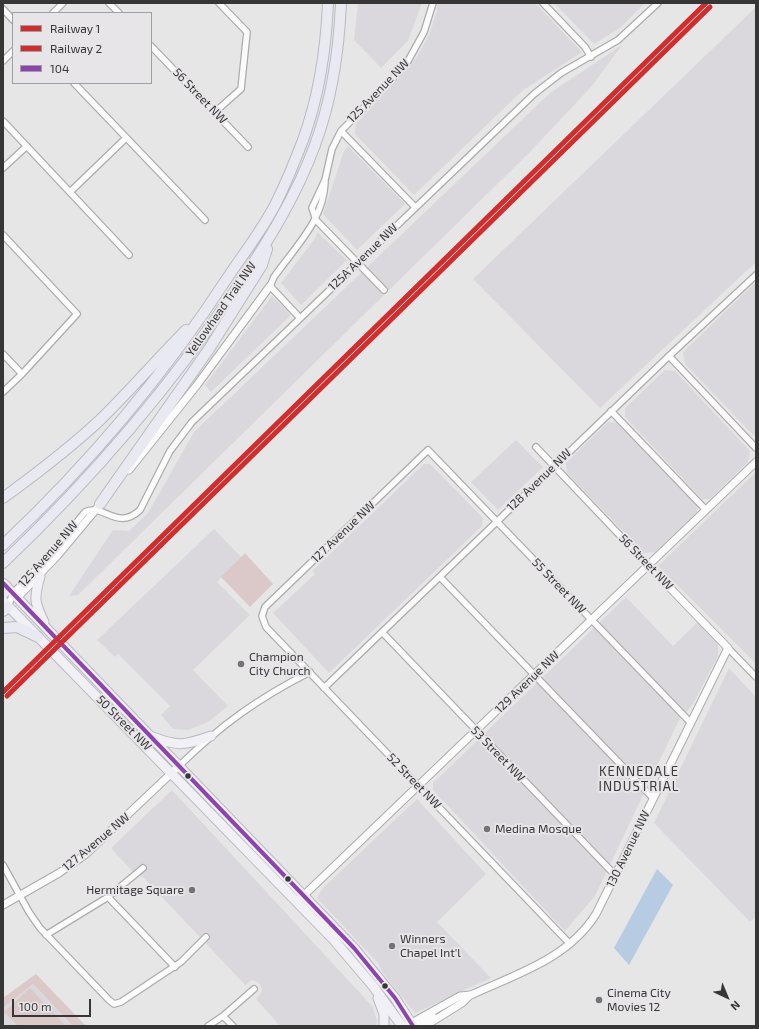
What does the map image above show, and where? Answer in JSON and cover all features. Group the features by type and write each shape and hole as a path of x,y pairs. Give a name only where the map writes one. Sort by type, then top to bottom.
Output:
{"highway":[{"name":"Yellowhead Trail NW","path":"3,545 48,502 104,442 136,404 207,310 276,204 303,139 324,60 328,3"},
{"name":"Yellowhead Trail NW","path":"3,563 78,488 146,411 211,326 272,234 297,189 323,120 336,64 340,38 341,3"},
{"path":"98,507 209,349 262,265 272,234"},
{"path":"3,502 98,421 144,376 164,352 207,310"},
{"path":"3,498 26,481"},
{"path":"3,628 17,627 38,637"}],"main road":[{"path":"40,576 36,591 36,605 48,630"},
{"path":"5,606 8,590"},
{"name":"50 Street NW","path":"8,590 179,766 300,899 365,975 402,1026"},
{"name":"50 Street NW","path":"5,606 38,637 172,773 367,963 395,998 412,1025"},
{"path":"150,736 179,745 189,744 211,736"},
{"path":"373,986 384,1014 384,1026"}],"street":[{"path":"54,12 63,3"},
{"path":"109,3 118,12"},
{"path":"215,112 241,89 247,32 220,3"},
{"path":"224,8 230,3"},
{"name":"125 Avenue NW","path":"316,220 312,208 325,180 332,149 341,131 408,61 424,32 433,3"},
{"path":"543,3 585,47 592,57"},
{"name":"125A Avenue NW","path":"98,507 123,519 132,517 140,510 170,451 183,432 415,207 544,86 623,36 658,3"},
{"path":"3,9 12,19"},
{"name":"56 Street NW","path":"152,47 248,147"},
{"path":"3,61 12,52"},
{"path":"75,84 204,220"},
{"path":"3,121 128,255"},
{"path":"341,131 415,207"},
{"path":"70,192 126,138"},
{"path":"3,168 27,146"},
{"name":"125 Avenue NW","path":"270,286 274,277 316,220 325,193 325,180"},
{"path":"316,220 384,290"},
{"path":"3,235 77,314 22,374 3,392"},
{"name":"128 Avenue NW","path":"324,688 611,411 756,275"},
{"path":"98,507 196,385 270,286 300,318"},
{"path":"3,354 22,374"},
{"path":"669,356 756,448"},
{"path":"611,411 706,510"},
{"name":"56 Street NW","path":"536,447 756,677"},
{"name":"55 Street NW","path":"428,450 690,722"},
{"name":"127 Avenue NW","path":"262,616 265,607 274,597 428,450"},
{"name":"129 Avenue NW","path":"300,899 756,462"},
{"name":"125 Avenue NW","path":"8,590 40,576 98,507"},
{"name":"125 Avenue NW","path":"8,590 50,555 83,514 88,510 98,507"},
{"path":"440,577 653,798"},
{"name":"52 Street NW","path":"262,616 266,627 570,944"},
{"name":"53 Street NW","path":"382,632 615,875"},
{"name":"130 Avenue NW","path":"425,1026 462,1003 471,995 542,963 570,944 592,920 728,648"},
{"path":"179,766 211,736 263,697 310,672"},
{"name":"127 Avenue NW","path":"3,905 59,873 86,854 179,766"},
{"path":"3,865 32,917 46,935 114,1004 121,1002 175,967 187,958 206,937"},
{"path":"46,935 108,897 143,868"},
{"path":"108,897 175,967"},
{"path":"208,1026 223,1016 254,989"},
{"name":"130 Avenue NW","path":"412,1025 437,1008 460,996 471,995"},
{"path":"223,1016 233,1026"}],"shaded area":[{"path":"358,3 422,3 408,41 381,68 354,40"},
{"path":"437,3 535,3 582,52 522,91 414,195 355,134 356,124 416,58 429,35 437,11"},
{"path":"554,3 645,3 620,28 594,44"},
{"path":"756,7 756,262 600,408 473,279"},
{"path":"622,45 592,86 531,151 78,595 69,596 113,530 129,531 148,513 194,432 550,93"},
{"path":"348,146 405,204 357,250 323,214 344,151"},
{"path":"317,232 347,260 301,305 281,283 316,237"},
{"path":"756,282 756,434 754,436 685,364 683,352"},
{"path":"272,296 291,315 211,392 205,385"},
{"path":"665,370 675,371 750,451 748,462 710,499 702,499 625,417 625,408"},
{"path":"608,422 617,423 698,506 697,512 655,552 644,553 567,473 566,463"},
{"path":"516,440 543,467 498,510 471,482"},
{"path":"424,464 430,464 483,518 482,526 329,673 273,613 315,574 312,571"},
{"path":"756,472 756,664 658,566"},
{"path":"214,529 241,557 217,582 250,615 193,670 228,706 208,722 188,730 173,729 161,715 170,706 118,654 115,657 97,640"},
{"path":"245,553 273,584 250,607 221,577"},
{"path":"626,597 673,646 698,622 718,643 718,656 693,704 678,722 595,896 565,931 433,790 433,783"},
{"path":"729,668 756,697 756,917 750,922 654,823"},
{"path":"172,790 373,1007 377,1021 376,1026 280,1026 256,999 261,993 262,989 259,983 252,980 245,985 143,877 132,871 111,848"},
{"path":"417,799 486,874 437,922 491,978 415,1013 382,972 379,964 317,898 323,888"},
{"path":"36,974 86,1026 73,1026 33,984 3,1008 3,998"},
{"path":"33,984 73,1026 3,1026 3,1008"},
{"path":"30,988 66,1026 18,1026 4,1012"}],"water":[{"path":"657,869 673,885 629,965 614,948"}],"railway":[{"path":"3,696 712,3"}],"rail line":[{"name":"1","path":"3,692 706,3"},
{"name":"2","path":"7,696 710,7"}],"transit line":[{"name":"104","path":"3,583 354,948 395,998 413,1026"}],"place":[{"name":"Champion City Church","path":"241,664"},
{"name":"Medina Mosque","path":"487,829"},
{"name":"Hermitage Square","path":"192,890"},
{"name":"Winners Chapel Int'l","path":"392,946"},
{"name":"Cinema City Movies 12","path":"599,1000"}],"district":[{"name":"KENNEDALE INDUSTRIAL","path":"639,780"}]}
